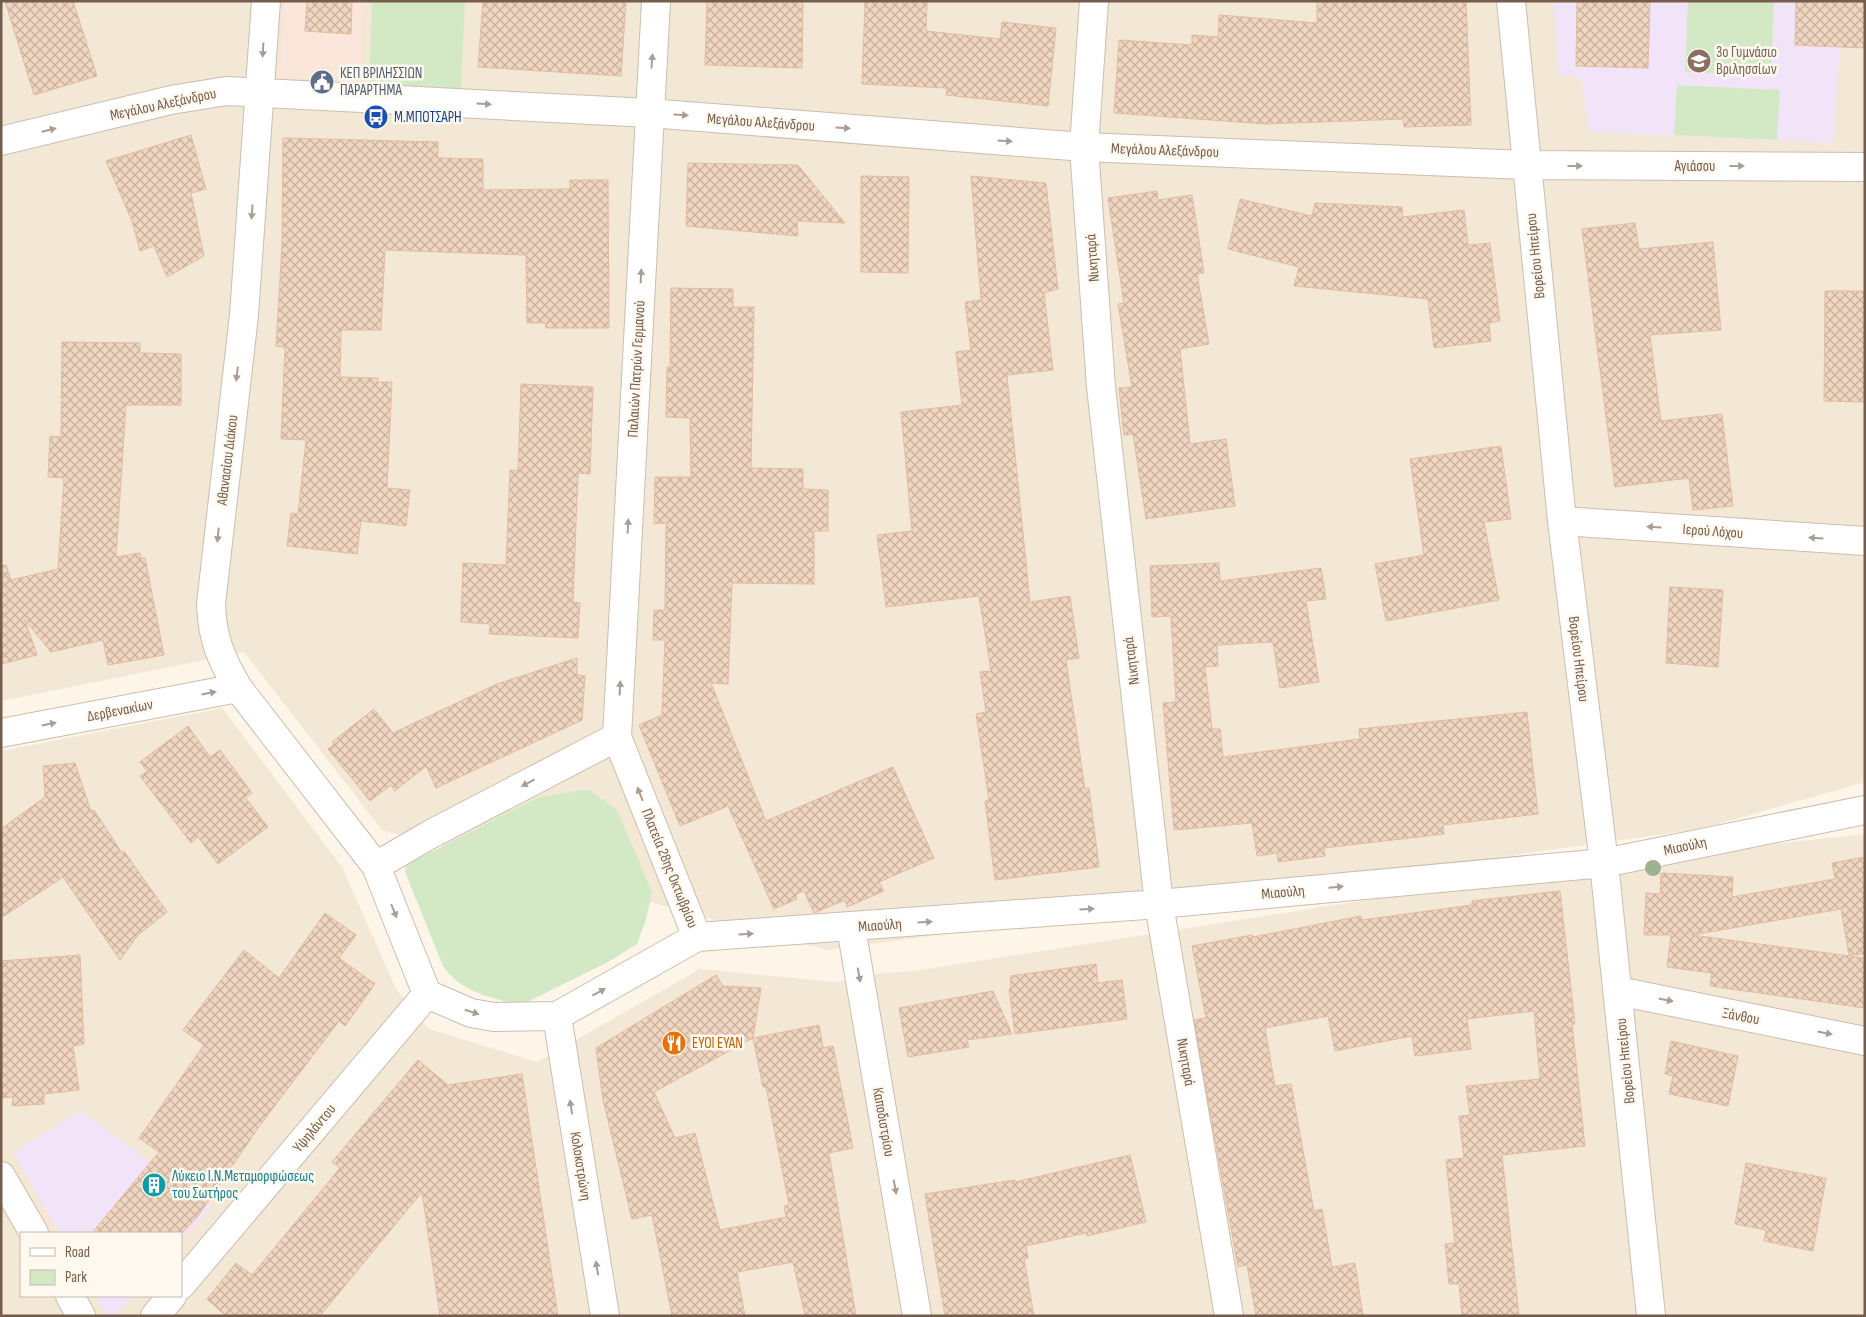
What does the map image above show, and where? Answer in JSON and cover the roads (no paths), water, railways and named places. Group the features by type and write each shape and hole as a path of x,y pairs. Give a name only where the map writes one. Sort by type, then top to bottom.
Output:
{"street":[{"name":"Αθανασίου Διάκου","path":"266,1 244,316 211,604 214,636 227,669 238,688 376,866"},
{"name":"Παλαιών Πατρών Γερμανού","path":"618,736 656,1"},
{"name":"Νικηταρά","path":"1094,1 1084,147 1101,387 1159,904 1229,1316"},
{"name":"Βορείου Ηπείρου","path":"1511,1 1562,521 1604,863 1651,1316"},
{"name":"Μεγάλου Αλεξάνδρου","path":"1,142 178,98 226,91 649,113 1084,147 1526,166"},
{"name":"Αγιάσου","path":"1526,166 1865,167"},
{"name":"Ιερού Λόχου","path":"1562,521 1865,541"},
{"name":"Δερβενακίων","path":"1,733 238,688"},
{"path":"427,994 376,866 431,834 618,736"},
{"name":"Πλατεία 28ης Οκτωβρίου","path":"427,994 472,1013 494,1017 557,1016 697,937 618,736"},
{"name":"Μιαούλη","path":"697,937 1159,904 1604,863 1865,810"},
{"name":"Καποδιστρίου","path":"851,927 917,1316"},
{"name":"Ξάνθου","path":"1618,991 1865,1041"},
{"name":"Υψηλάντου","path":"182,1284 427,994"},
{"name":"Κολοκοτρώνη","path":"557,1016 605,1316"},
{"path":"1,1176 33,1232"},
{"path":"71,1297 81,1316"},
{"path":"155,1316 171,1297"}],"place":[{"name":"3ο Γυμνάσιο Βριλησσίων","path":"1699,61"},
{"name":"ΚΕΠ ΒΡΙΛΗΣΣΙΩΝ ΠΑΡΑΡΤΗΜΑ","path":"322,82"},
{"name":"Μ.ΜΠΟΤΣΑΡΗ","path":"376,117"},
{"name":"ΕΥΟΙ ΕΥΑΝ","path":"674,1043"},
{"name":"Λύκειο Ι.Ν.Μεταμορφώσεως του Σωτήρος","path":"154,1185"}]}
